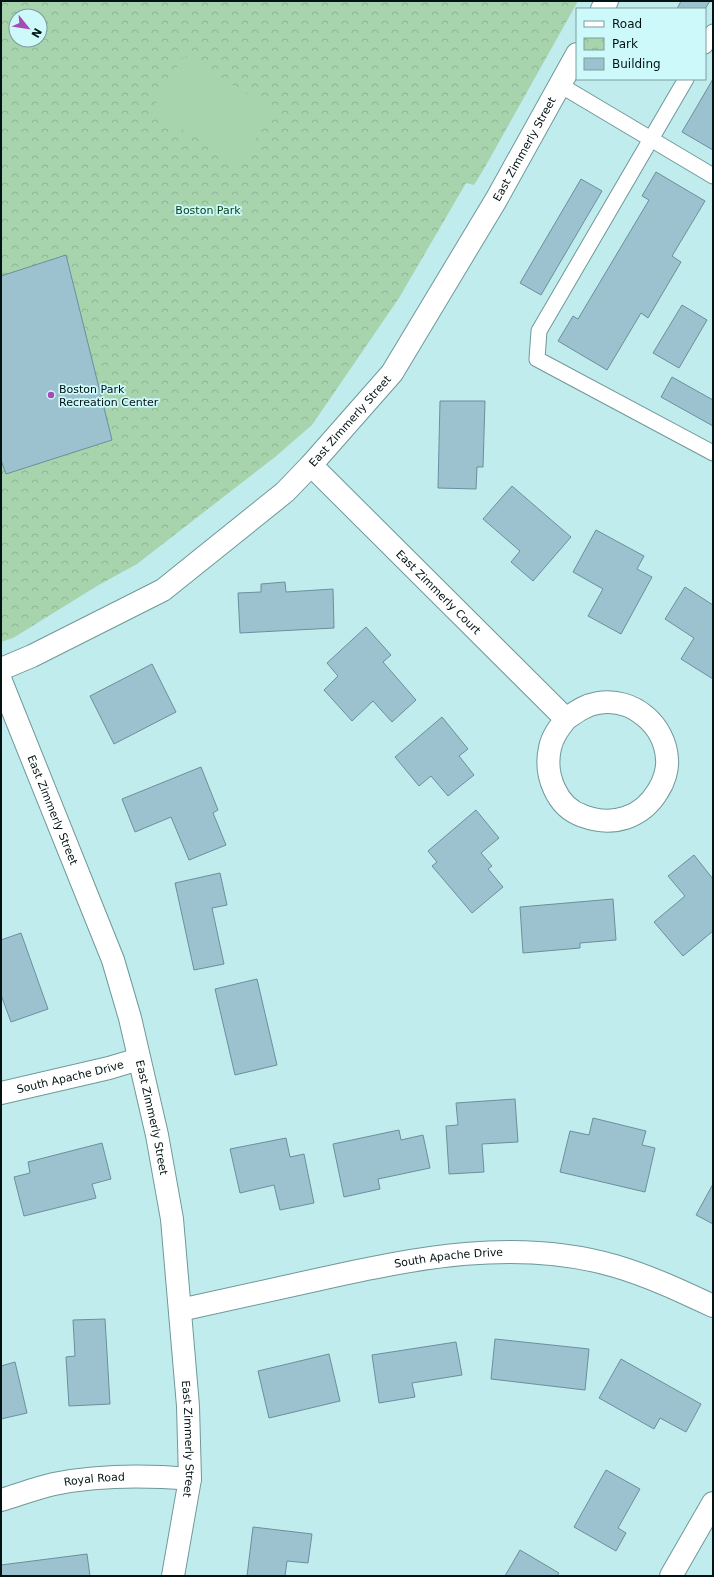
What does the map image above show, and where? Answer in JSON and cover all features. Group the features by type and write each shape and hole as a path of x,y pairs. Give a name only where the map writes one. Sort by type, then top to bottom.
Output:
{"street":[{"name":"East Zimmerly Street","path":"1,669 32,656 164,590 285,492 311,465 392,373 496,200 576,56"},
{"name":"East Zimmerly Court","path":"311,465 566,719"},
{"name":"East Zimmerly Street","path":"1,681 113,960 130,1018 157,1135 172,1219 188,1406 190,1478 173,1576"},
{"path":"612,702 629,706 645,715 658,730 665,745 667,760 663,783 652,801 638,814 622,820 601,821 581,816 566,806 557,794 552,782 548,763 550,747 556,732 566,719 580,709 598,703 612,702"},
{"name":"South Apache Drive","path":"1,1093 109,1068 140,1059"},
{"name":"South Apache Drive","path":"180,1310 382,1265 440,1255 509,1251 568,1256 615,1266 662,1282 713,1306"},
{"name":"Royal Road","path":"1,1500 52,1484 91,1477 153,1475 190,1478"},
{"path":"671,1576 707,1528 713,1503"}],"lane":[{"path":"706,44 713,32"},
{"path":"685,80 540,331 537,359 713,453"},
{"path":"560,85 713,176"}],"green space":[{"name":"Boston Park","path":"1,1 578,1 474,185 466,183 399,298 312,425 275,457 137,564 97,586 13,638 1,642"},
{"path":"184,56 272,109 242,164 151,112"}],"building":[{"path":"681,1 710,1 706,8 678,8"},
{"path":"713,79 713,150 682,132"},
{"path":"656,172 705,201 672,256 681,262 648,318 641,313 607,370 558,341 573,316 578,319 649,200 642,196"},
{"path":"581,179 602,191 541,295 520,283"},
{"name":"Boston Park Recreation Center","path":"66,255 112,440 6,474 1,460 1,276"},
{"path":"682,305 707,320 679,368 653,353"},
{"path":"672,377 713,400 713,426 661,397"},
{"path":"440,401 485,401 483,467 477,467 476,489 438,488"},
{"path":"512,486 571,537 533,581 511,562 520,551 483,519"},
{"path":"596,530 644,556 637,569 652,577 621,634 588,616 603,589 573,572"},
{"path":"285,582 286,592 333,589 334,628 240,633 238,593 261,592 261,584"},
{"path":"685,587 713,605 713,679 681,659 694,638 665,619"},
{"path":"366,627 391,655 383,662 416,700 392,722 373,701 352,721 324,690 338,676 327,663"},
{"path":"152,664 176,712 114,744 90,696"},
{"path":"442,717 468,749 459,756 474,775 448,796 431,776 419,786 395,757"},
{"path":"201,767 218,810 213,813 226,845 189,860 171,817 135,832 122,799"},
{"path":"476,810 499,838 481,853 492,866 488,869 503,887 472,913 432,866 437,862 428,851"},
{"path":"694,855 713,879 713,931 683,956 654,922 685,896 668,876"},
{"path":"220,873 227,905 212,908 224,964 194,970 175,883"},
{"path":"613,899 616,940 580,943 580,948 523,953 520,907"},
{"path":"21,933 48,1009 11,1022 1,995 1,940"},
{"path":"257,979 277,1065 235,1075 215,989"},
{"path":"515,1099 518,1142 482,1144 484,1172 449,1174 446,1126 458,1125 456,1103"},
{"path":"593,1118 646,1131 642,1145 655,1148 645,1192 560,1172 570,1131 589,1135"},
{"path":"399,1130 401,1140 423,1135 430,1168 378,1179 380,1189 344,1197 333,1144"},
{"path":"286,1138 290,1157 304,1154 314,1203 280,1210 274,1185 240,1193 230,1149"},
{"path":"102,1143 111,1179 92,1184 96,1198 24,1216 14,1177 30,1173 28,1162"},
{"path":"713,1184 713,1224 696,1215"},
{"path":"105,1319 110,1404 69,1406 66,1357 75,1356 73,1320"},
{"path":"495,1339 589,1349 585,1390 491,1379"},
{"path":"456,1342 462,1375 412,1383 415,1397 379,1403 372,1355"},
{"path":"329,1354 340,1401 269,1418 258,1371"},
{"path":"621,1359 701,1404 686,1432 660,1418 654,1429 599,1398"},
{"path":"15,1362 27,1413 1,1419 1,1366"},
{"path":"606,1470 640,1489 618,1528 626,1533 616,1551 574,1527"},
{"path":"253,1527 312,1534 308,1563 287,1561 285,1576 247,1576"},
{"path":"520,1550 559,1573 557,1576 505,1576"},
{"path":"87,1554 90,1576 1,1576 1,1565"}],"place":[{"name":"Boston Park Recreation Center","path":"51,395"}]}
